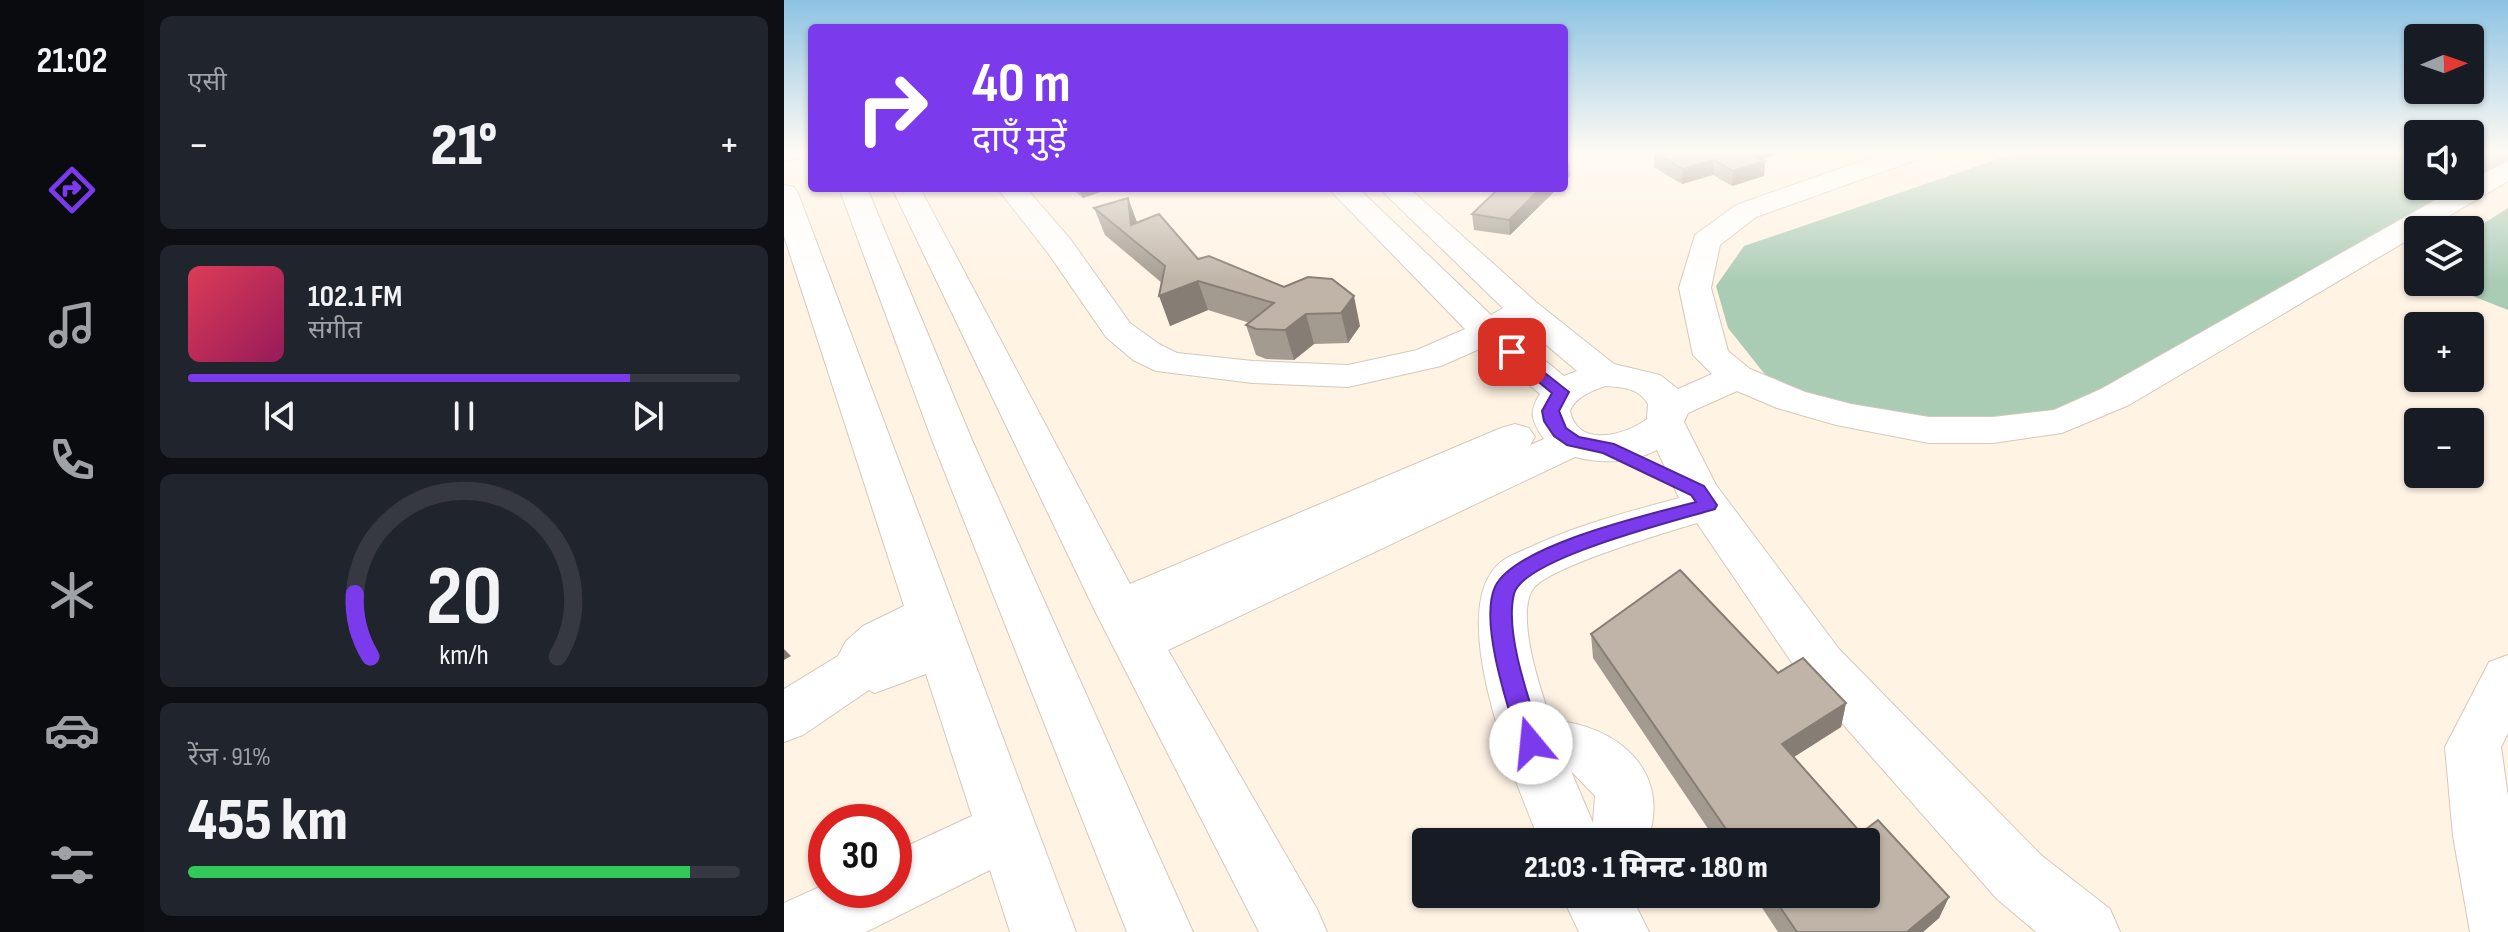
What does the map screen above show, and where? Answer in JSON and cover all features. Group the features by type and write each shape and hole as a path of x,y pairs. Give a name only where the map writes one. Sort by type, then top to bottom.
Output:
{"street":[{"path":"785,195 1043,932"},
{"path":"856,195 952,440 1160,932"},
{"path":"910,195 1128,626 1294,932"},
{"path":"1017,195 1060,247 1118,330 1146,352 1169,363 1238,371 1348,376 1428,358 1488,332 1524,309"},
{"path":"1350,195 1488,332 1574,426 1703,498"},
{"path":"1401,195 1524,309 1605,375"},
{"path":"1790,195 1746,211 1706,241 1695,288 1724,366 1791,400 1850,416 1929,430 1993,430 2062,421 2115,397 2464,195"},
{"path":"1128,626 1574,426 1643,442 1661,404 1724,366"},
{"path":"1574,426 1588,378 1605,375 1635,378 1661,404 1703,498 1821,664 2019,877 2087,932"},
{"path":"1565,828 1531,743 1509,672 1502,614 1504,589 1517,574 1580,542 1703,498"},
{"path":"784,718 863,667 875,671 939,630"},
{"path":"2503,932 2483,836 2473,747 2508,677"},
{"path":"1531,743 1562,745 1589,752 1608,768 1621,788 1626,806 1620,828"},
{"path":"912,876 1008,830"},
{"path":"796,932 846,908"},
{"path":"1601,908 1616,932"}],"green space":[{"path":"1892,195 2404,195 2404,200 2446,200 2419,216 2404,216 2404,225 2071,426 2016,440 1937,439 1845,426 1767,377 1728,328 1716,286 1744,246"},
{"path":"2508,208 2508,310 2472,296 2484,296 2484,223"}],"building":[{"path":"1491,195 1534,195 1509,220 1472,214"},
{"path":"1128,198 1131,225 1159,214 1198,259 1209,256 1284,287 1308,277 1332,279 1354,296 1341,313 1306,314 1285,330 1256,329 1246,325 1274,303 1198,281 1159,296 1165,266 1094,208"},
{"path":"1680,570 1778,673 1803,658 1846,703 1782,744 1857,828 1725,828 1591,634"},
{"path":"1878,820 1949,897 1907,932 1797,932 1781,908 1880,908 1880,828 1868,828"}],"route":[{"path":"1512,352 1561,392 1551,411 1552,421 1560,432 1574,441 1608,448 1697,491 1708,505 1580,542 1517,574 1504,589 1502,614 1509,672 1531,743"}]}
